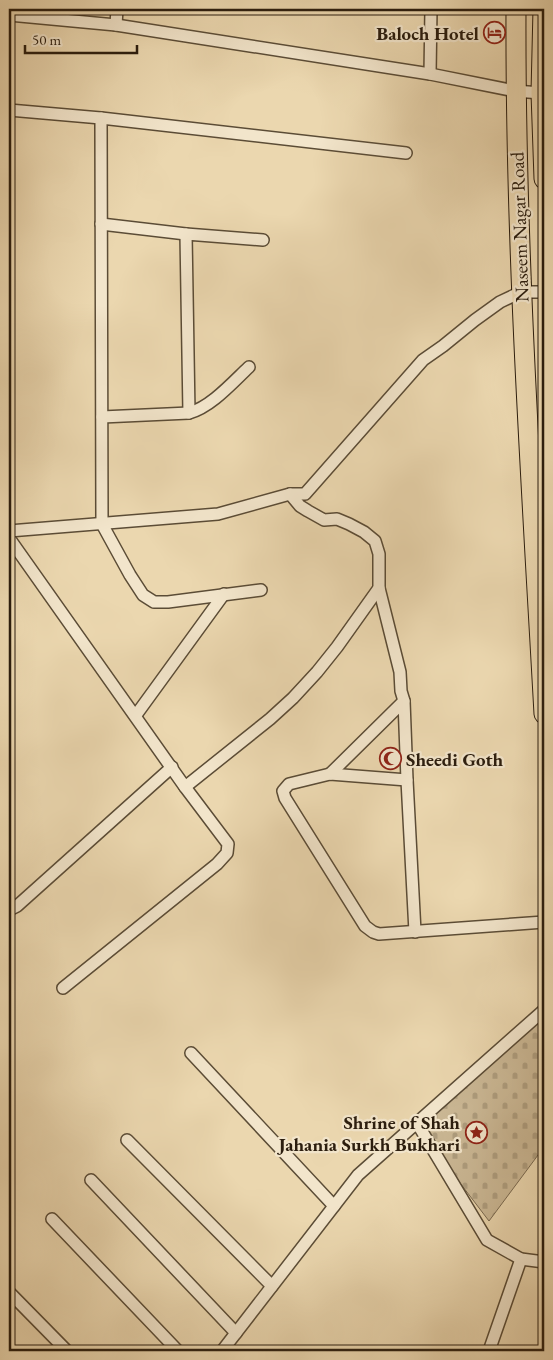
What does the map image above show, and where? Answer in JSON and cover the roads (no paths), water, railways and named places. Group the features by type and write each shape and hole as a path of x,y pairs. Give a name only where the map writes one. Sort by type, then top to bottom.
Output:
{"main road":[{"name":"Naseem Nagar Road","path":"516,9 515,92 521,292 544,714"},
{"name":"Naseem Nagar Road","path":"542,9 541,93 544,179"}],"street":[{"path":"116,25 117,9"},
{"path":"430,9 430,74"},
{"path":"9,15 116,25 430,74 515,92 541,93"},
{"path":"9,110 101,118 406,153"},
{"path":"101,118 102,524 143,595 154,602 168,602 261,590"},
{"path":"101,224 186,234 263,240"},
{"path":"186,234 189,413"},
{"path":"9,531 218,514 290,494 305,494 423,360 489,309 508,298 521,292 544,292"},
{"path":"102,417 198,411 249,367"},
{"path":"290,494 300,506 324,520 336,519 364,532 375,541 379,554 379,588 400,672 401,691 404,701 415,932"},
{"path":"9,538 185,787 228,844 227,853 217,864 63,988"},
{"path":"185,787 270,719 293,698 337,647 379,588"},
{"path":"136,716 224,594"},
{"path":"330,774 404,701"},
{"path":"9,910 18,906 172,767"},
{"path":"407,780 330,774 289,784 283,791 285,798 365,926 379,934 544,922"},
{"path":"222,1351 358,1175 544,1010"},
{"path":"191,1053 334,1206"},
{"path":"417,1123 487,1240 521,1260 544,1262"},
{"path":"126,1140 272,1286"},
{"path":"91,1180 236,1333"},
{"path":"52,1219 178,1351"},
{"path":"489,1351 521,1260"},
{"path":"9,1292 67,1351"}],"place":[{"name":"Baloch Hotel","path":"495,33"},
{"name":"Sheedi Goth","path":"390,759"},
{"name":"Shrine of Shah Jahania Surkh Bukhari","path":"476,1133"}]}
